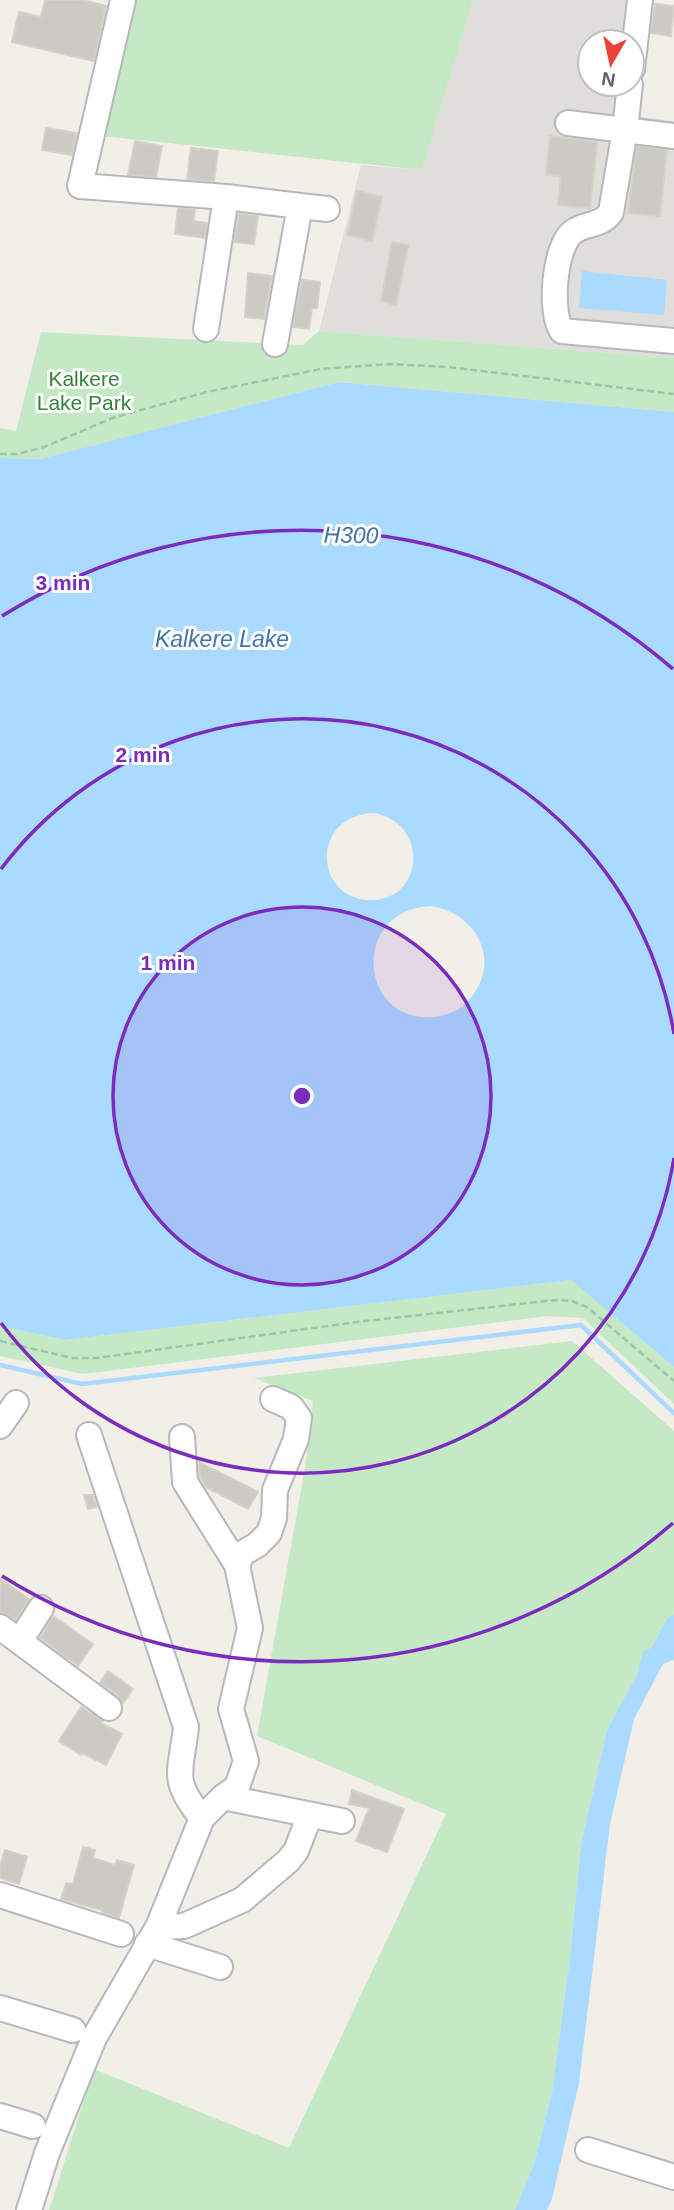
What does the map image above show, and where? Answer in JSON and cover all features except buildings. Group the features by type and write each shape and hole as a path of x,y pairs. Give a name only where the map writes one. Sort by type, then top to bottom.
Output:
{"street":[{"path":"123,0 80,186 226,197 327,209"},
{"path":"637,28 640,0"},
{"path":"628,98 611,212 606,220 574,231 565,241 561,250 555,298 556,321 562,331 674,341"},
{"path":"568,123 674,136"},
{"path":"206,329 226,197"},
{"path":"275,344 300,206"},
{"path":"237,1565 243,1553 270,1533 274,1518 275,1490 296,1439 299,1418 291,1407 273,1399"},
{"path":"0,1426 16,1403"},
{"path":"89,1436 186,1727 178,1768 181,1787 202,1818"},
{"path":"29,2210 47,2153 94,2038 153,1935 202,1818 237,1787 246,1761 231,1709 250,1628 237,1565 185,1482 181,1437"},
{"path":"41,1608 10,1634 109,1708"},
{"path":"223,1797 342,1821"},
{"path":"153,1935 184,1926 242,1900 288,1861 296,1851 310,1815"},
{"path":"0,1895 121,1934"},
{"path":"153,1935 220,1967"},
{"path":"0,2008 73,2030"},
{"path":"0,2116 33,2126"},
{"path":"588,2150 674,2177"}],"path":[{"path":"0,453 17,454 44,447 115,417 194,396 321,369 390,365 448,367 674,394"},
{"path":"0,1341 72,1357 97,1358 357,1322 555,1300 572,1301 587,1307 674,1381"}],"shaded area":[{"path":"473,0 632,0 629,28 576,28 576,98 621,98 619,114 674,121 674,358 319,331 361,165 422,170"}],"green space":[{"path":"133,0 473,0 422,170 102,136"},
{"name":"Kalkere Lake Park","path":"319,331 674,358 674,412 339,382 40,459 0,458 0,428 16,431 41,332 303,345"},
{"path":"571,1280 674,1367 674,1404 583,1318 548,1316 83,1374 0,1356 0,1326 65,1340"},
{"path":"572,1341 674,1431 674,1615 668,1617 607,1730 581,1844 570,1957 552,2092 534,2164 515,2210 49,2210 94,2069 289,2148 446,1814 257,1736 305,1468 313,1401 254,1378"}],"water":[{"path":"582,271 667,280 664,315 579,308"},
{"name":"Kalkere Lake","path":"339,382 674,412 674,1367 571,1280 65,1340 0,1326 0,458 40,459","holes":["375,813 393,820 405,832 412,847 413,862 409,877 400,889 386,898 368,900 350,895 337,885 329,871 327,856 330,840 339,827 354,817","432,906 448,911 472,929 480,941 484,955 484,970 470,999 453,1012 433,1017 408,1014 390,1003 378,985 374,965 377,944 387,925 405,912"]},
{"path":"674,1615 674,1660 663,1664 634,1719 610,1824 579,2083 552,2199 547,2210 515,2210 534,2164 552,2092 570,1957 581,1844 607,1730 668,1617"}],"waterway":[{"path":"0,1365 82,1384 581,1325 674,1413"},
{"path":"641,1669 645,1653 652,1650"}],"water label":[{"name":"H300","path":"351,535"}]}
